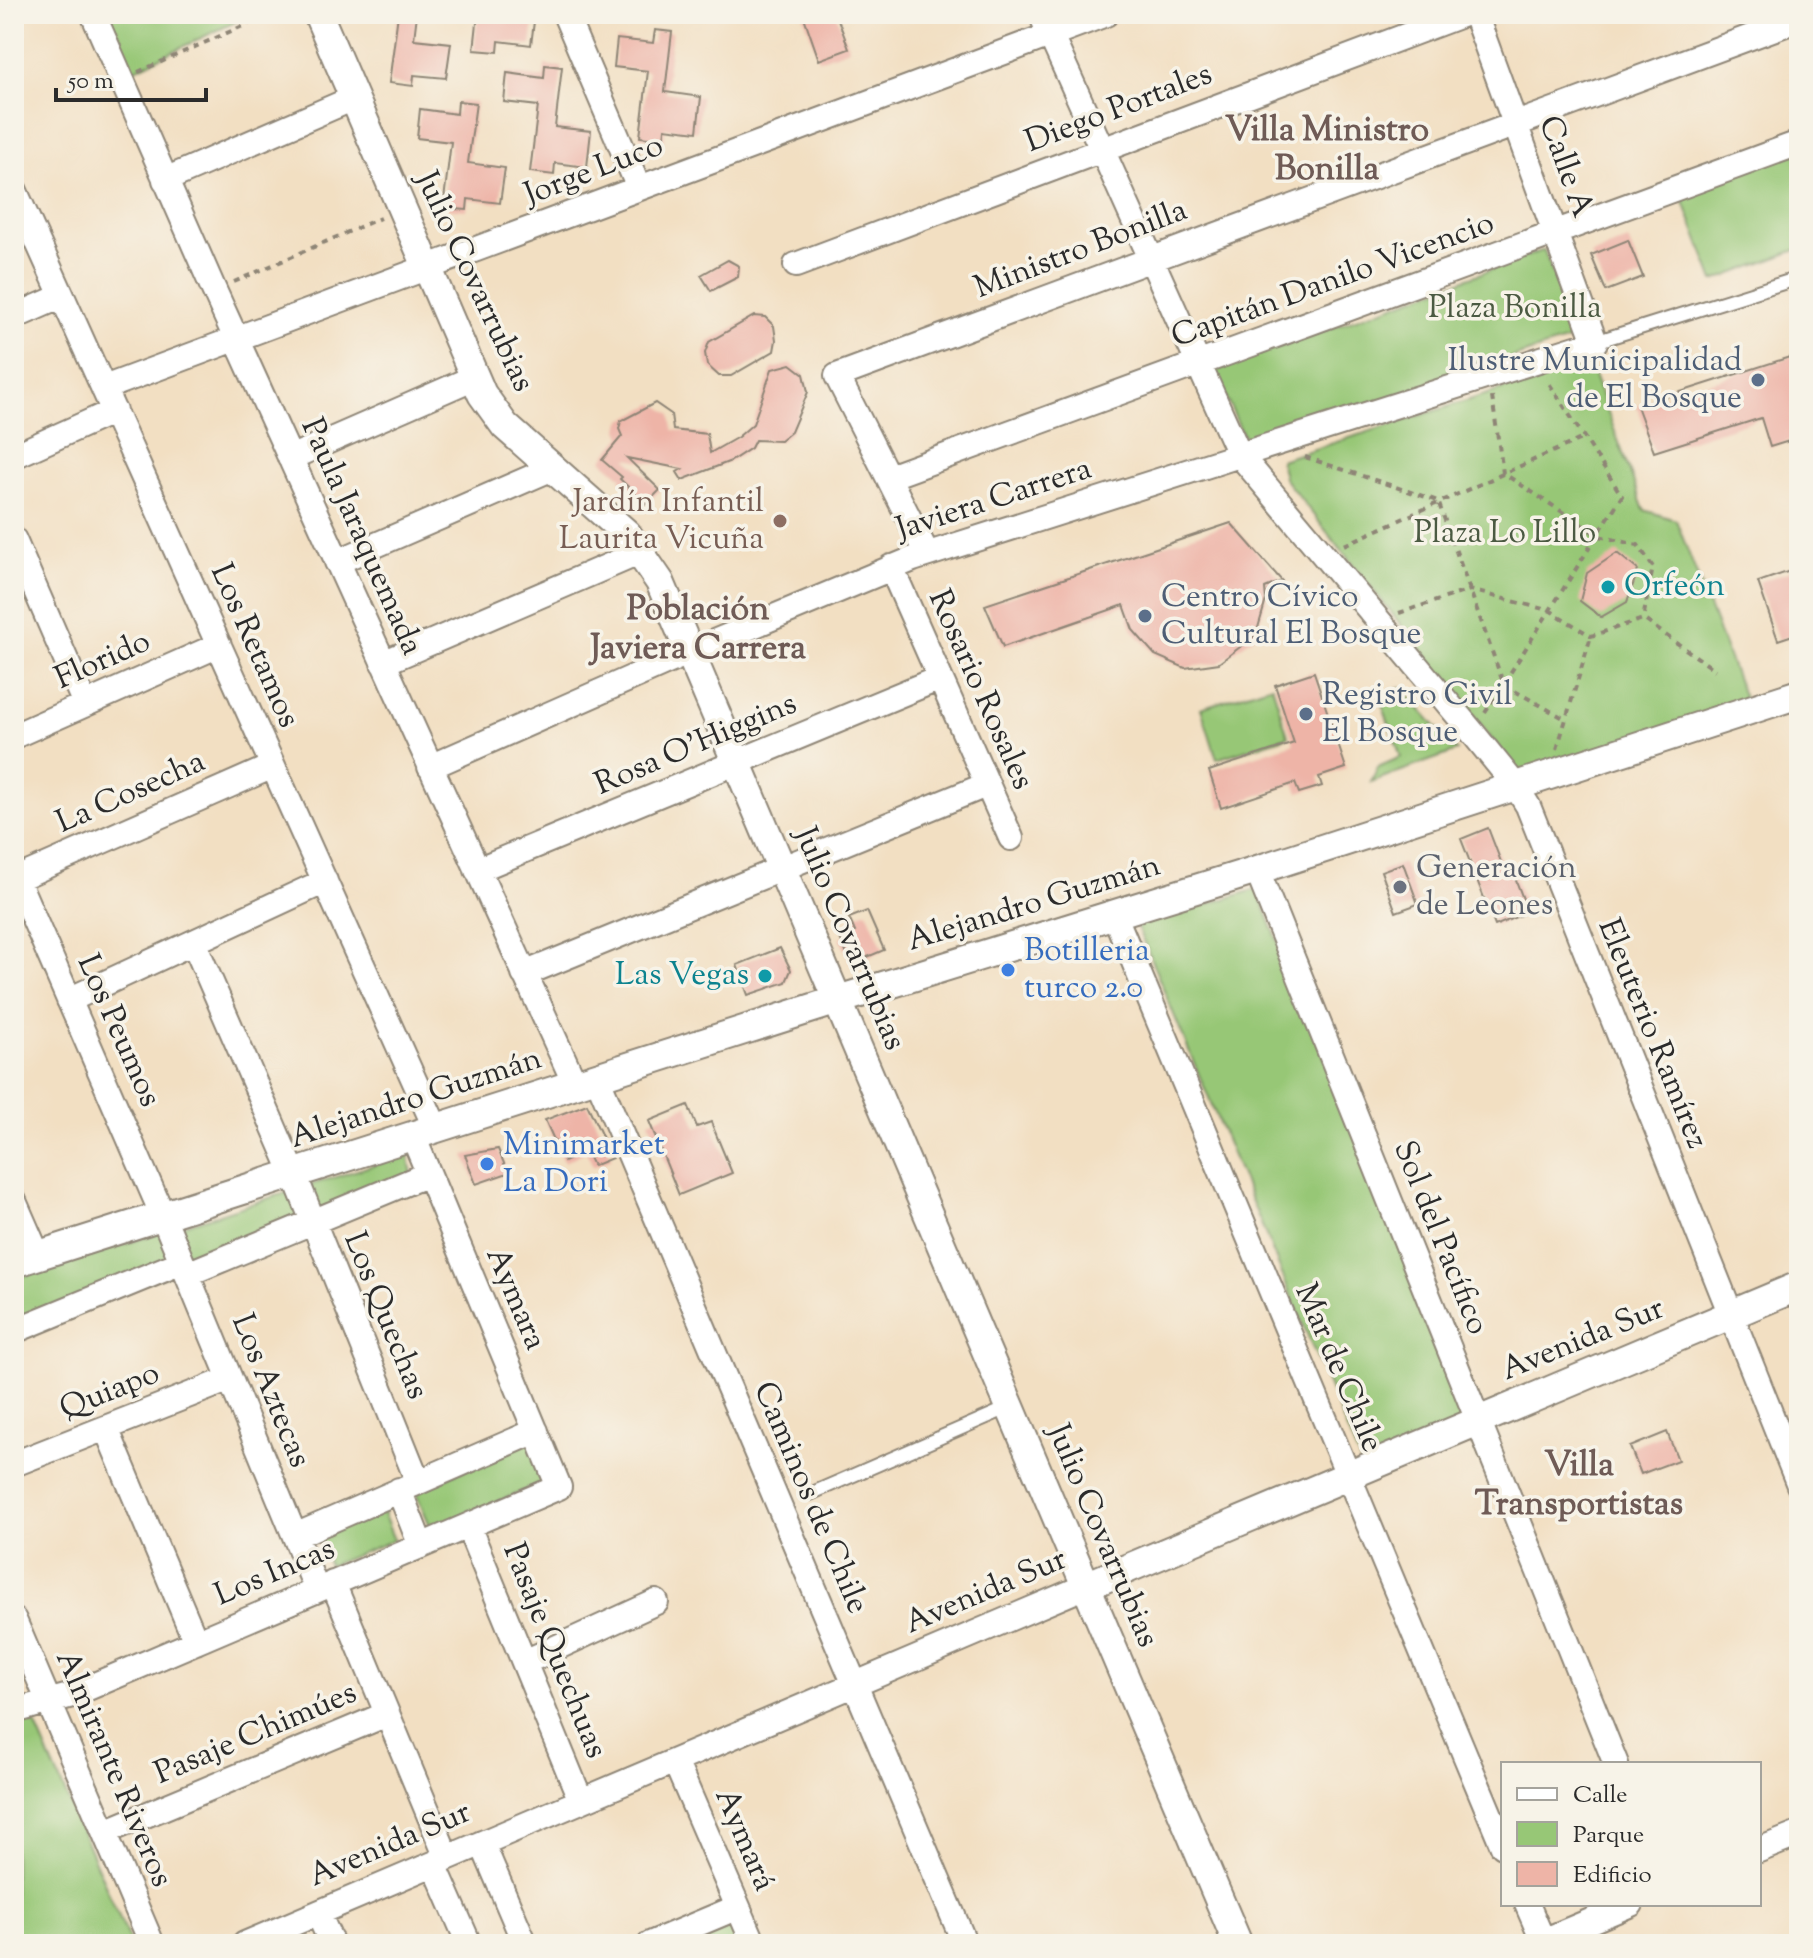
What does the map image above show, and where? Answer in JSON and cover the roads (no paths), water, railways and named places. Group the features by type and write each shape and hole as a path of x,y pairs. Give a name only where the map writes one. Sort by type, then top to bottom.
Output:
{"street":[{"name":"Paula Jaraquemada","path":"93,14 214,290 524,974 586,1081"},
{"name":"Julio Covarrubias","path":"318,14 492,411 505,426 612,518 641,552 660,582 1238,1944"},
{"path":"565,14 639,188"},
{"name":"Jorge Luco","path":"14,456 109,399 236,339 639,188 1046,24 1106,14"},
{"name":"Diego Portales","path":"796,265 1464,14"},
{"name":"Calle A","path":"1475,14 1595,342"},
{"name":"Ministro Bonilla","path":"889,477 837,376 1799,19"},
{"name":"Eleuterio Ramírez","path":"1046,24 1239,454 1472,732 1528,806 1799,1485"},
{"path":"165,180 354,98"},
{"name":"Capitán Danilo Vicencio","path":"889,477 1799,143"},
{"name":"Los Retamos","path":"14,189 325,881 424,1132"},
{"path":"14,317 62,296"},
{"name":"Javiera Carrera","path":"430,767 891,567 1595,342"},
{"path":"290,458 475,377"},
{"path":"337,562 553,468"},
{"path":"889,477 927,554"},
{"path":"14,540 85,704"},
{"path":"383,663 641,552"},
{"name":"Rosario Rosales","path":"891,567 1011,838"},
{"name":"Florido","path":"14,736 219,645"},
{"name":"Rosa O'Higgins","path":"477,870 940,678"},
{"name":"Alejandro Guzmán","path":"26,1259 1799,696"},
{"name":"La Cosecha","path":"15,877 273,766"},
{"path":"524,974 986,785"},
{"name":"Sol del Pacífico","path":"1257,870 1615,1762"},
{"name":"Los Peumos","path":"15,877 163,1216"},
{"path":"69,1000 325,881"},
{"name":"Mar de Chile","path":"1114,914 1501,1841"},
{"name":"Los Quechas","path":"194,943 314,1223 408,1486 421,1546"},
{"name":"Caminos de Chile","path":"586,1081 855,1685 965,1944"},
{"name":"Aymara","path":"424,1132 428,1174 559,1487"},
{"path":"14,1331 314,1223 428,1174"},
{"path":"14,1201 26,1259"},
{"name":"Los Aztecas","path":"163,1216 295,1536 325,1587 387,1714 469,1944"},
{"name":"Avenida Sur","path":"245,1944 1799,1286"},
{"name":"Quiapo","path":"14,1464 230,1379"},
{"path":"106,1428 196,1642"},
{"name":"Los Incas","path":"295,1536 536,1431"},
{"name":"Los Incas","path":"14,1711 69,1696 559,1487"},
{"name":"Pasaje Quechuas","path":"468,1526 581,1801"},
{"path":"525,1662 656,1602"},
{"name":"Almirante Riveros","path":"14,1620 152,1944"},
{"name":"Pasaje Chimúes","path":"105,1832 387,1714"},
{"name":"Aymará","path":"675,1761 754,1944"},
{"path":"1761,1849 1799,1834"},
{"path":"482,1843 525,1944"},
{"path":"1528,1906 1540,1943 1626,1906"},
{"path":"650,1944 738,1907"},
{"path":"318,1913 332,1944"}],"lane":[{"path":"1595,342 1799,278"},
{"path":"810,1494 1010,1407"}],"place":[{"name":"Ilustre Municipalidad de El Bosque","path":"1758,380"},
{"name":"Jardín Infantil Laurita Vicuña","path":"780,521"},
{"name":"Orfeón","path":"1608,587"},
{"name":"Centro Cívico Cultural El Bosque","path":"1145,616"},
{"name":"Registro Civil El Bosque","path":"1306,714"},
{"name":"Generación de Leones","path":"1400,887"},
{"name":"Botilleria turco 2.0","path":"1008,970"},
{"name":"Las Vegas","path":"765,976"},
{"name":"Minimarket La Dori","path":"487,1164"}],"district":[{"name":"Villa Ministro Bonilla","path":"1327,150"},
{"name":"Población Javiera Carrera","path":"698,630"},
{"name":"Villa Transportistas","path":"1579,1486"}],"park label":[{"name":"Plaza Bonilla","path":"1515,309"},
{"name":"Plaza Lo Lillo","path":"1505,534"}]}
